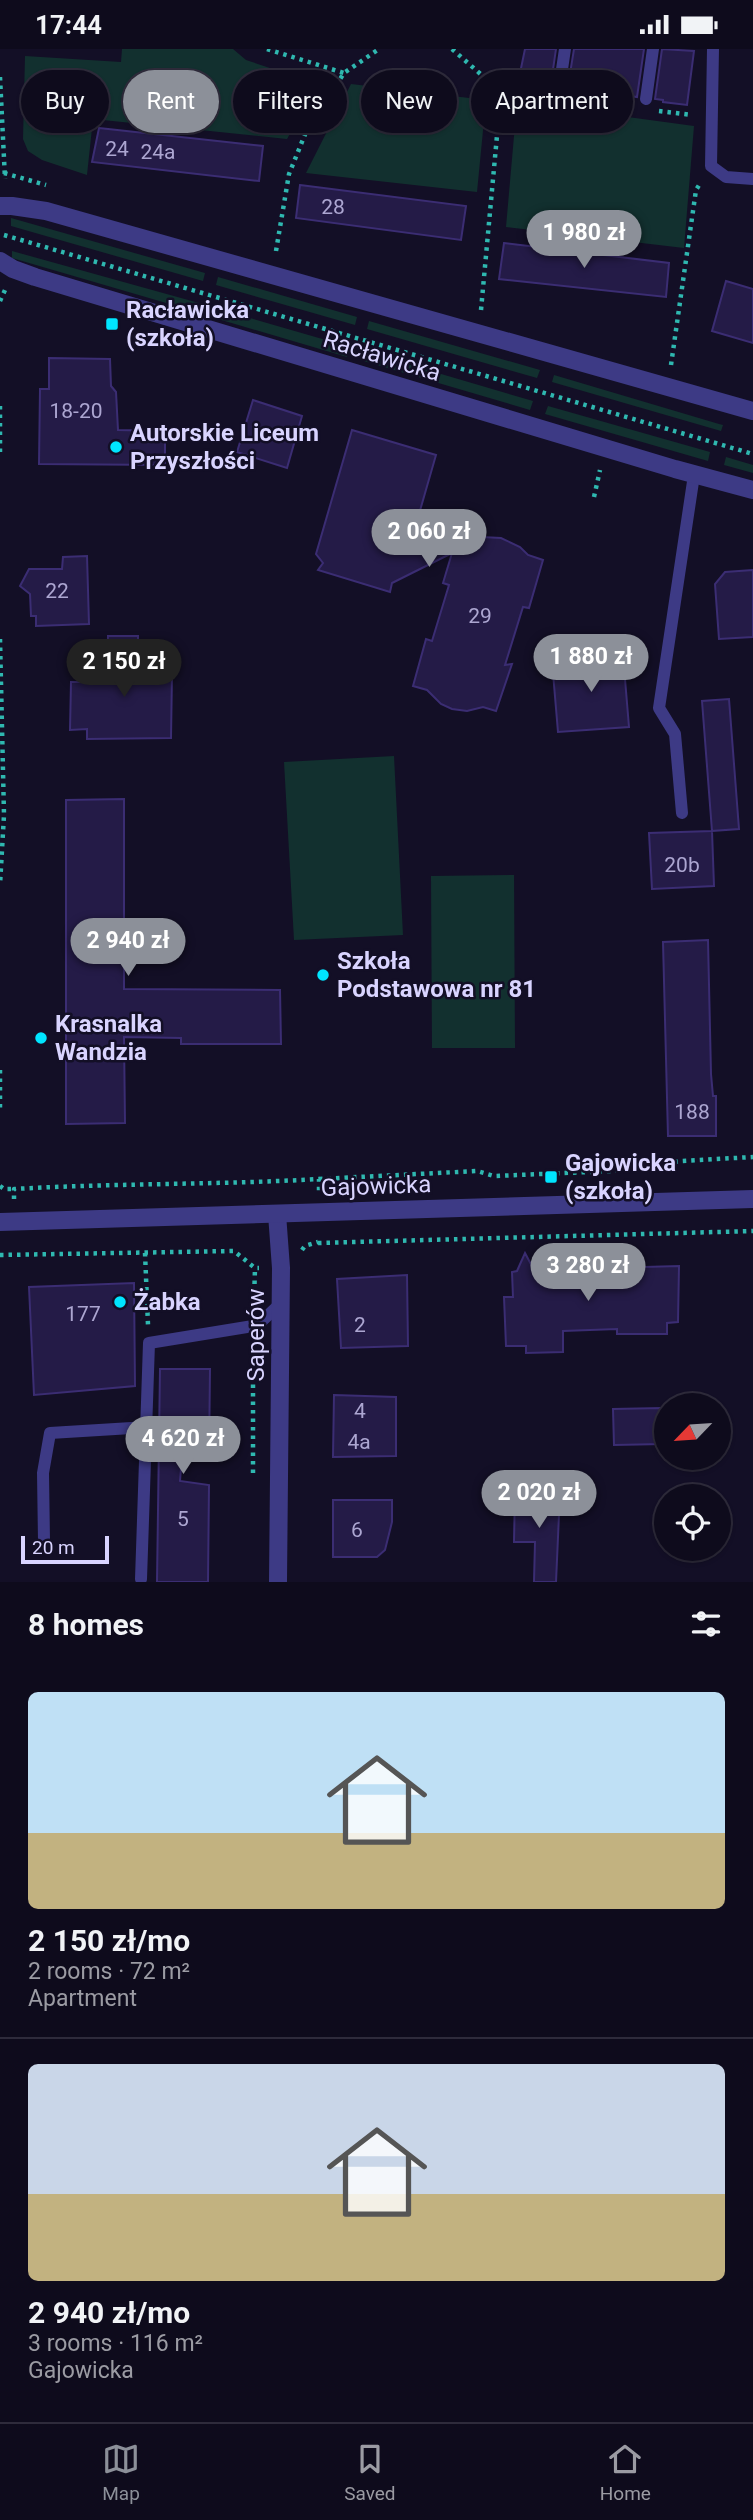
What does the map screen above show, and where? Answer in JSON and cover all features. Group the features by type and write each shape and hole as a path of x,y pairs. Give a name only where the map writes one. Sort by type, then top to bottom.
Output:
{"street":[{"name":"Racławicka","path":"0,206 46,211 753,411"},
{"name":"Racławicka","path":"2,252 13,269 35,277 694,475 753,490"},
{"name":"Gajowicka","path":"0,1222 753,1199"},
{"name":"Saperów","path":"278,1214 281,1268 278,1582"}],"lane":[{"path":"563,70 565,49"},
{"path":"646,104 653,49"},
{"path":"713,49 711,166 726,177 753,179"},
{"path":"682,813 675,734 659,708 694,475"},
{"path":"141,1579 149,1343 253,1326 281,1303"},
{"path":"44,1541 43,1473 50,1433 148,1427"}],"path":[{"path":"267,49 334,70"},
{"path":"347,71 379,49"},
{"path":"452,49 476,70"},
{"path":"0,77 5,179"},
{"path":"646,104 713,118"},
{"path":"276,251 289,174 306,133"},
{"path":"481,310 497,133"},
{"path":"671,366 696,190 711,166"},
{"path":"2,252 4,226"},
{"path":"4,235 753,454"},
{"path":"0,301 5,286"},
{"path":"0,406 0,452"},
{"path":"594,497 601,469"},
{"path":"0,639 4,815 0,885"},
{"path":"0,1070 0,1108"},
{"path":"0,1186 14,1189 103,1184 249,1183 477,1171 494,1177 599,1171 682,1161 753,1157"},
{"path":"319,1179 319,1193"},
{"path":"14,1189 15,1202"},
{"path":"318,1243 753,1231"},
{"path":"13,1246 13,1255"},
{"path":"0,1255 234,1251 255,1268 281,1268"},
{"path":"145,1253 149,1343"},
{"path":"253,1487 255,1268"}],"green space":[{"path":"122,49 233,49 246,60 276,70 233,70 233,133 290,133 287,139 219,132 219,70 123,70 123,122 109,121 109,70 25,70 25,56 121,62"},
{"path":"351,84 361,85 361,133 457,133 457,97 471,98 471,133 483,133 477,192 306,173 326,133 347,133 347,92"},
{"path":"633,118 694,126 684,248 506,227 514,133 633,133"},
{"path":"23,133 92,133 87,175 42,160 28,151"},
{"path":"11,218 205,273 203,281 11,226"},
{"path":"12,251 199,303 197,312 12,258"},
{"path":"218,277 357,317 355,325 216,285"},
{"path":"212,307 350,347 347,357 208,316"},
{"path":"369,321 540,370 537,378 367,329"},
{"path":"363,351 533,401 530,410 360,360"},
{"path":"554,375 723,425 721,431 552,382"},
{"path":"548,406 710,452 708,461 545,414"},
{"path":"726,457 753,465 753,473 724,465"},
{"path":"394,756 403,935 294,940 284,762"},
{"path":"514,875 515,1048 432,1048 431,876"}],"building":[{"path":"525,49 556,49 553,70 521,70"},
{"path":"574,49 644,49 637,97 633,96 633,70 571,70"},
{"path":"662,49 694,51 687,105 655,99"},
{"path":"109,129 123,131 123,133 263,146 259,181 92,162 98,133 109,133"},
{"path":"300,185 466,206 461,240 296,218"},
{"path":"504,243 669,263 666,297 499,279"},
{"path":"726,281 753,289 753,343 712,331"},
{"path":"49,358 110,359 111,386 116,392 118,430 165,431 165,465 39,464 40,389 49,389"},
{"path":"253,400 302,416 287,468 237,452"},
{"path":"352,430 436,455 417,521 473,539 501,538 520,547 528,555 543,560 529,608 523,607 505,665 512,664 496,711 483,707 467,711 452,709 441,704 427,690 413,686 426,639 432,641 449,585 443,583 452,553 392,583 390,592 318,570 323,563 316,554"},
{"path":"87,556 89,624 36,626 36,616 31,616 30,594 20,586 29,569 62,569 63,557"},
{"path":"753,570 753,637 719,639 715,584 725,572"},
{"path":"108,636 138,636 138,673 172,673 171,738 87,739 87,729 70,730 71,682 107,682"},
{"path":"623,655 629,727 558,732 552,661"},
{"path":"729,699 739,829 712,831 702,701"},
{"path":"124,799 124,989 280,990 281,1044 181,1044 181,1038 124,1037 125,1123 66,1124 66,800"},
{"path":"712,831 714,886 652,889 649,833"},
{"path":"708,940 711,1074 713,1096 716,1096 716,1136 668,1136 663,942"},
{"path":"525,1253 534,1270 679,1266 678,1322 667,1323 667,1334 617,1334 617,1329 563,1331 563,1352 526,1353 526,1346 506,1346 504,1297 513,1297 512,1272 517,1271"},
{"path":"407,1275 408,1346 341,1348 337,1279"},
{"path":"134,1283 135,1386 34,1395 29,1287"},
{"path":"160,1369 210,1369 209,1455 182,1455 180,1481 209,1485 208,1582 157,1582"},
{"path":"334,1395 396,1397 396,1456 333,1457"},
{"path":"654,1408 654,1444 614,1445 613,1409"},
{"path":"515,1491 560,1492 556,1582 534,1582 535,1542 514,1542"},
{"path":"333,1500 392,1500 392,1522 385,1550 377,1557 333,1557"}],"place":[{"name":"Racławicka (szkoła)","path":"112,324"},
{"name":"Autorskie Liceum Przyszłości","path":"116,447"},
{"name":"Szkoła Podstawowa nr 81","path":"323,975"},
{"name":"Krasnalka Wandzia","path":"41,1038"},
{"name":"Gajowicka (szkoła)","path":"551,1177"},
{"name":"Żabka","path":"120,1302"}]}
